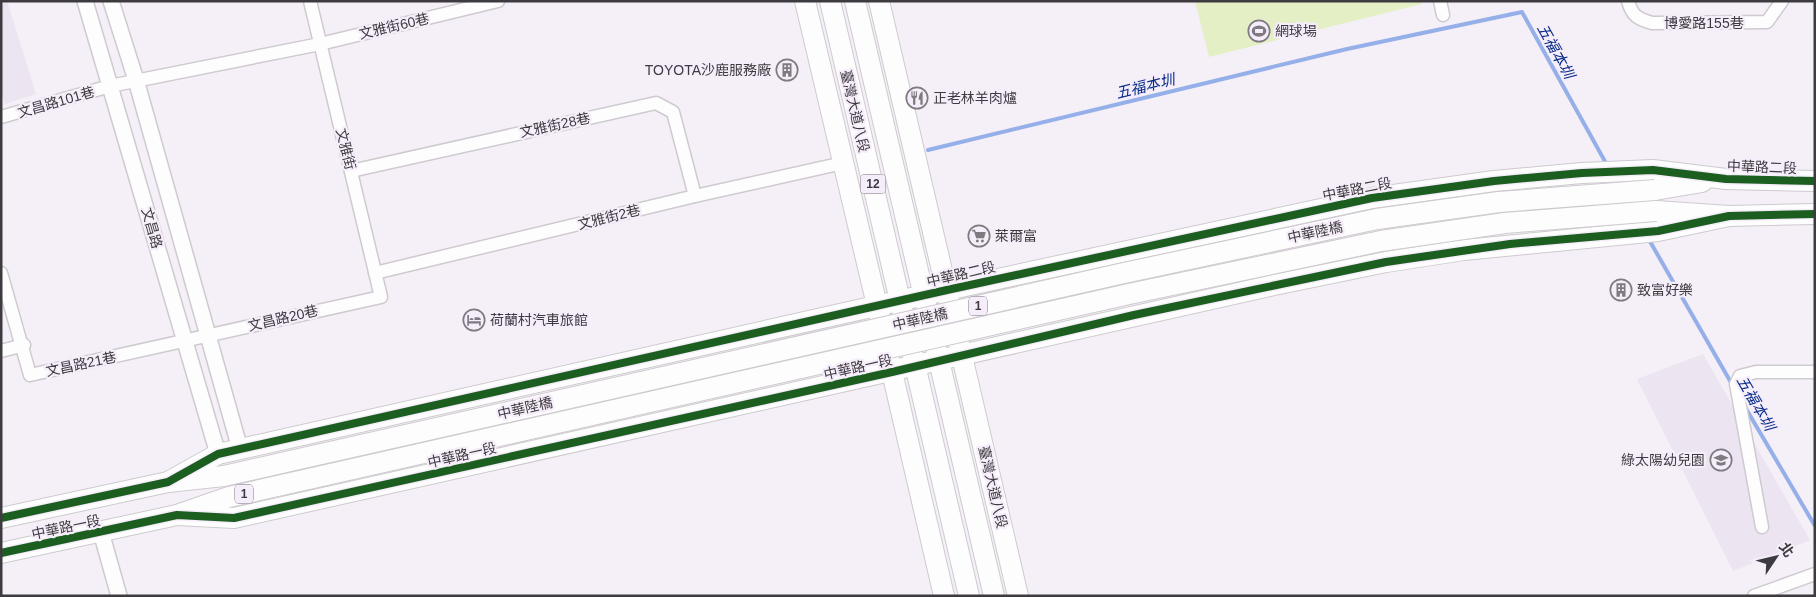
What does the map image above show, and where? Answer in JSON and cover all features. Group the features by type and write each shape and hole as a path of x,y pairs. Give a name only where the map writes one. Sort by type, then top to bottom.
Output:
{"main road":[{"name":"臺灣大道八段","path":"805,1 944,596"},
{"name":"臺灣大道八段","path":"830,1 912,298"},
{"name":"臺灣大道八段","path":"855,1 912,298 927,364 969,596"},
{"name":"臺灣大道八段","path":"879,1 1018,596"},
{"name":"中華路二段","path":"912,298 1372,198 1449,186 1582,173 1653,170 1726,178 1815,181"},
{"name":"中華路二段","path":"1655,190 1726,178"},
{"name":"中華陸橋","path":"308,457 1124,272 1376,219 1499,202 1655,190"},
{"name":"中華陸橋","path":"313,478 1129,294 1381,241 1505,223 1656,211 1729,216"},
{"name":"1","path":"927,364 1134,315 1386,262 1510,244 1658,231 1729,216 1815,214"},
{"name":"臺灣大道八段","path":"927,364 947,290"},
{"name":"中華路一段","path":"168,482 218,454 912,298"},
{"name":"臺灣大道八段","path":"877,306 927,364 994,596"},
{"name":"中華路一段","path":"177,515 234,518 927,364"},
{"name":"中華路一段","path":"1,518 168,482 224,476 308,457"},
{"name":"中華路一段","path":"1,553 177,515 229,497 313,478"}],"street":[{"name":"文昌路","path":"85,1 218,454"},
{"name":"文昌路","path":"111,1 136,80 240,449"},
{"name":"文雅街","path":"310,1 380,297"},
{"name":"文雅街60巷","path":"136,80 320,44 498,1"},
{"path":"1440,1 1443,15"},
{"name":"博愛路155巷","path":"1628,1 1630,10 1636,18 1652,23 1767,22 1782,1"},
{"name":"文昌路101巷","path":"1,117 136,80"},
{"name":"文雅街28巷","path":"351,170 656,103 673,112 695,196"},
{"name":"文雅街2巷","path":"375,273 843,162"},
{"path":"1,272 24,345 1,351"},
{"name":"文昌路20巷","path":"185,342 208,335 380,297"},
{"name":"文昌路21巷","path":"24,345 30,375 185,342"},
{"path":"1762,527 1736,384 1740,376 1756,372 1815,372"},
{"path":"101,532 119,596"},
{"path":"1754,596 1815,574"}],"shaded area":[{"path":"1,1 7,1 36,94 5,104 1,92"},
{"name":"綠太陽幼兒園","path":"1703,354 1810,540 1733,571 1637,379"}],"green space":[{"name":"網球場","path":"1195,1 1421,1 1422,4 1209,57"}],"waterway":[{"name":"五福本圳","path":"928,150 1347,49 1522,12 1607,165"},
{"name":"五福本圳","path":"1648,238 1733,386"},
{"name":"五福本圳","path":"1745,407 1815,526"}],"cycle path":[{"path":"1,518 168,482 218,454 947,290 1372,198 1494,181 1582,173 1653,170 1726,179 1815,181"},
{"path":"1,553 177,515 234,518 892,372 1134,315 1386,262 1510,244 1658,231 1729,216 1815,214"}],"place":[{"name":"網球場","path":"1259,31"},
{"name":"TOYOTA沙鹿服務廠","path":"787,70"},
{"name":"正老林羊肉爐","path":"917,98"},
{"name":"萊爾富","path":"979,236"},
{"name":"致富好樂","path":"1621,290"},
{"name":"荷蘭村汽車旅館","path":"474,320"},
{"name":"綠太陽幼兒園","path":"1721,460"}]}
